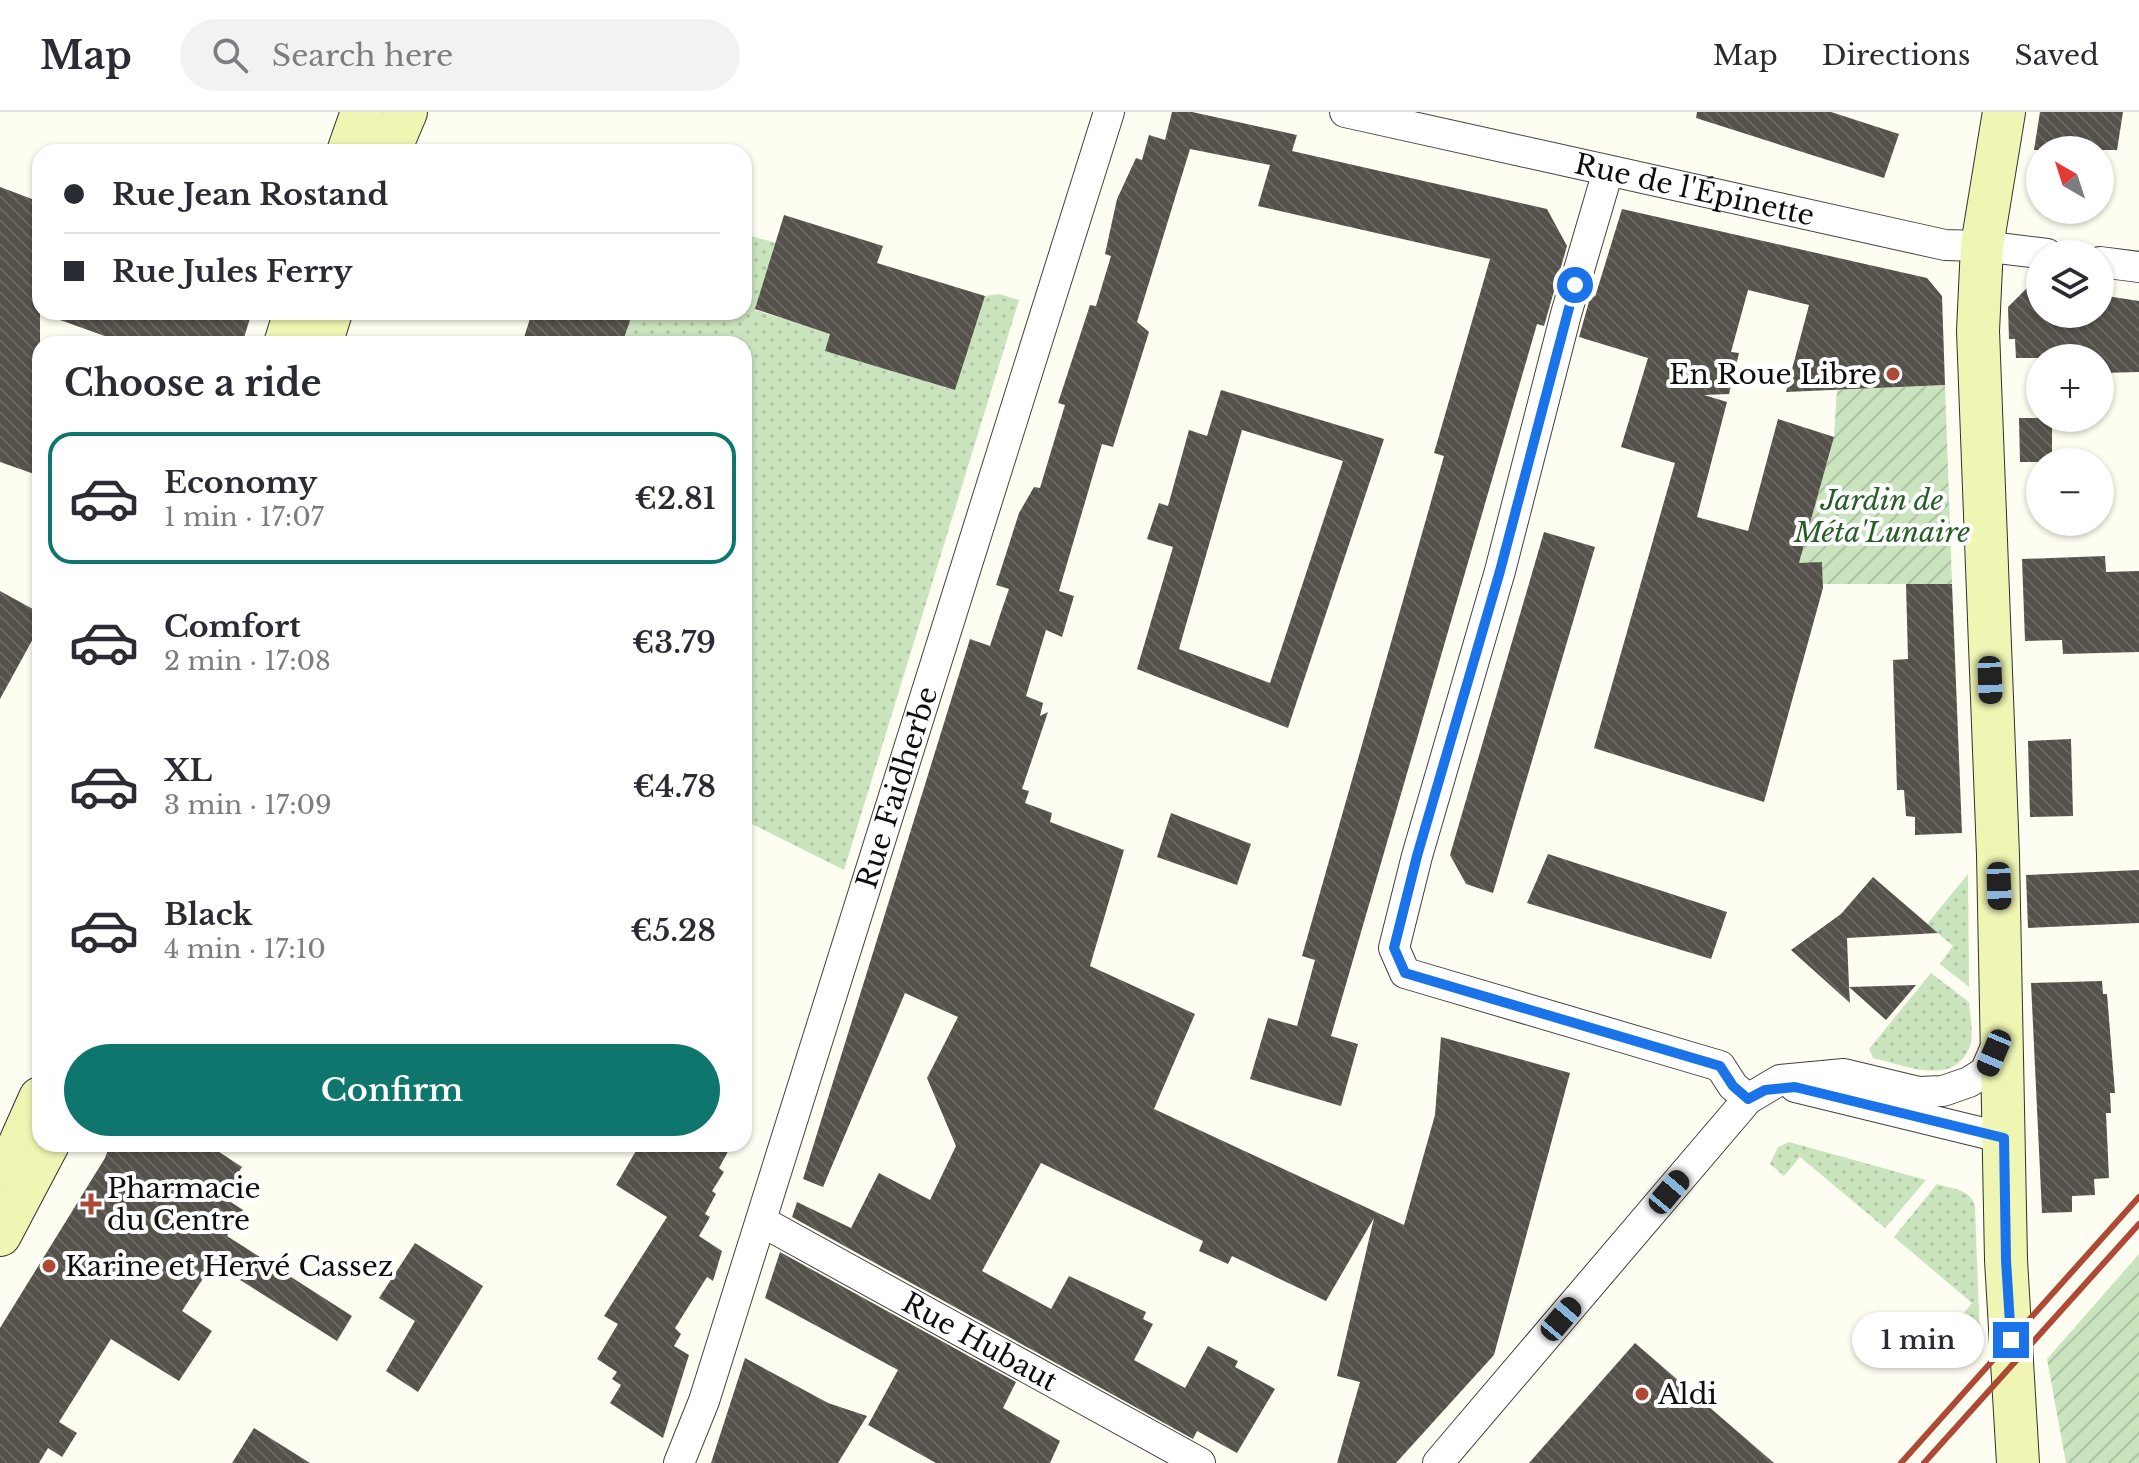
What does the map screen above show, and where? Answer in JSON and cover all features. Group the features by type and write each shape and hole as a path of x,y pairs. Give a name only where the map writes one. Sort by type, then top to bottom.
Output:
{"street":[{"path":"351,144 362,112"},
{"path":"392,144 406,112"},
{"name":"Rue Faidherbe","path":"679,1463 700,1413 1109,112"},
{"name":"Rue de l'Épinette","path":"1345,112 1945,245 2026,251"},
{"path":"2004,112 1982,246 1978,331 1983,534 1998,855 2006,1260 2018,1463"},
{"path":"1608,171 1566,314 1500,571 1417,856 1394,948 1405,973 1720,1066 1733,1086 1756,1095 1795,1087 2004,1138"},
{"path":"2114,264 2139,267"},
{"path":"1438,1463 1756,1095 1780,1080 1844,1074 1919,1092 1943,1091 1969,1082 1985,1072 2002,1033"},
{"path":"0,1185 32,1115"},
{"path":"0,1235 44,1152"},
{"name":"Rue Hubaut","path":"761,1221 1200,1463"}],"green space":[{"path":"752,236 776,243 755,310 830,333 826,351 954,390 985,296 999,294 1019,300 844,870 752,824 752,336 625,336 630,320 752,320"},
{"name":"Jardin de Méta'Lunaire","path":"1945,385 1952,584 1823,584 1822,563 1799,563 1834,437 1837,390"},
{"path":"1968,874 1969,987 1940,964 1953,946 1927,924"},
{"path":"1931,973 1969,1002 1971,1041 1963,1059 1953,1067 1928,1070 1873,1058 1869,1049"},
{"path":"1789,1142 1926,1180 1885,1228 1800,1157 1784,1176 1770,1164 1778,1147"},
{"path":"1937,1184 1965,1193 1975,1206 1980,1342 1956,1322 1972,1303 1894,1237"},
{"path":"2139,1254 2139,1463 2066,1463 2047,1359"}],"building":[{"path":"1172,112 1192,112 1297,135 1292,151 1547,209 1567,246 1544,326 1537,324 1331,1036 1358,1044 1341,1106 1250,1079 1268,1018 1297,1026 1315,960 1302,956 1444,456 1434,453 1490,259 1258,206 1270,165 1190,149 1137,322 1149,332 1113,447 1102,444 1059,591 1074,596 1062,637 1046,630 1026,696 1043,703 1040,716 1048,712 1022,789 1029,791 1025,803 1052,813 1050,822 1124,850 1090,966 1195,1014 1154,1109 1404,1225 1435,1115 1441,1037 1570,1073 1494,1355 1396,1463 1337,1463 1360,1382 1337,1376 1374,1218 1326,1301 1232,1256 1228,1264 1199,1251 1203,1241 1041,1163 982,1271 1051,1309 1069,1276 1146,1312 1143,1319 1153,1324 1134,1360 1185,1388 1208,1346 1238,1361 1235,1367 1275,1389 1237,1453 1197,1431 1193,1439 792,1217 797,1202 851,1228 879,1173 930,1200 956,1146 927,1078 958,1017 905,993 823,1187 803,1179 970,639 990,646 1009,589 996,585 1019,513 1034,487 1040,488 1065,405 1058,403 1090,305 1096,306 1111,256 1105,254 1117,199 1136,158 1142,160 1149,135 1165,140"},
{"path":"1697,112 1831,112 1899,134 1884,178 1696,118"},
{"path":"2040,112 2123,112 2117,150 2114,150 2114,136 2036,136"},
{"path":"0,187 32,199 32,320 40,320 40,336 32,336 32,473 0,462"},
{"path":"1622,209 1927,278 1942,296 1945,385 1786,392 1809,305 1748,290 1731,352 1739,353 1729,394 1704,395 1727,402 1697,517 1748,531 1778,419 1834,437 1799,563 1822,562 1823,588 1764,802 1594,748 1675,463 1621,447 1648,358 1579,337 1592,291 1595,297"},
{"path":"784,215 883,246 877,263 985,296 955,390 825,351 830,334 755,309"},
{"path":"2026,289 2026,328 2114,328 2114,297 2139,301 2139,372 2114,373 2114,344 2026,344 2026,358 2016,358 2015,339 2009,339 2008,307"},
{"path":"60,320 250,320 244,336 105,336"},
{"path":"530,320 630,320 625,336 524,336"},
{"path":"1221,390 1384,439 1288,728 1137,669 1173,547 1147,539 1159,503 1168,506 1189,430 1207,436","holes":["1242,430 1343,461 1270,683 1179,649"]},
{"path":"2019,418 2026,418 2026,432 2052,432 2052,448 2026,448 2026,462 2020,462"},
{"path":"1544,532 1595,547 1493,893 1466,884 1450,855"},
{"path":"2105,556 2106,572 2139,571 2139,652 2063,654 2062,640 2025,641 2022,559"},
{"path":"1906,584 1952,584 1962,833 1915,835 1915,817 1906,816 1904,790 1897,790 1893,660 1908,659"},
{"path":"0,591 32,609 32,641 0,699"},
{"path":"2071,739 2073,816 2030,817 2028,741"},
{"path":"1171,813 1251,844 1237,885 1157,857"},
{"path":"1548,854 1727,912 1711,959 1527,903"},
{"path":"2139,870 2139,923 2028,928 2026,875"},
{"path":"1873,877 1938,933 1847,938 1850,1003 1791,950 1841,914"},
{"path":"2102,981 2103,994 2107,994 2115,1093 2110,1093 2111,1113 2106,1113 2109,1178 2094,1179 2095,1195 2072,1196 2072,1212 2042,1213 2031,983"},
{"path":"1916,985 1886,1020 1849,987"},
{"path":"107,1152 219,1152 242,1167 223,1197 243,1210 227,1236 352,1316 337,1341 213,1263 182,1311 212,1331 179,1381 111,1339 59,1422 77,1433 62,1457 48,1448 39,1463 0,1463 0,1328"},
{"path":"635,1152 728,1152 719,1168 724,1172 712,1191 716,1194 705,1214 710,1217 699,1236 722,1251 713,1281 707,1277 675,1328 681,1334 674,1346 689,1355 663,1438 610,1403 621,1385 612,1379 617,1372 597,1359 618,1324 604,1316 667,1217 616,1185"},
{"path":"415,1243 483,1286 418,1392 386,1371 415,1321 379,1298"},
{"path":"780,1252 1016,1382 1003,1408 1060,1441 1050,1463 936,1463 868,1425 898,1370 765,1298"},
{"name":"Aldi","path":"1635,1343 1774,1463 1529,1463"},
{"path":"745,1358 828,1403 867,1416 838,1463 711,1463"},
{"path":"254,1428 310,1463 232,1463"}],"railway":[{"path":"1901,1463 2139,1197"},
{"path":"1924,1463 2139,1224"}],"place":[{"name":"En Roue Libre","path":"1893,374"},
{"name":"Pharmacie du Centre","path":"91,1204"},
{"name":"Karine et Hervé Cassez","path":"49,1266"},
{"name":"Aldi","path":"1642,1394"}],"route":[{"path":"1575,285 1500,571 1417,856 1394,948 1405,973 1720,1066 1733,1086 1748,1099 1765,1090 1795,1087 2004,1138 2011,1340"}]}
